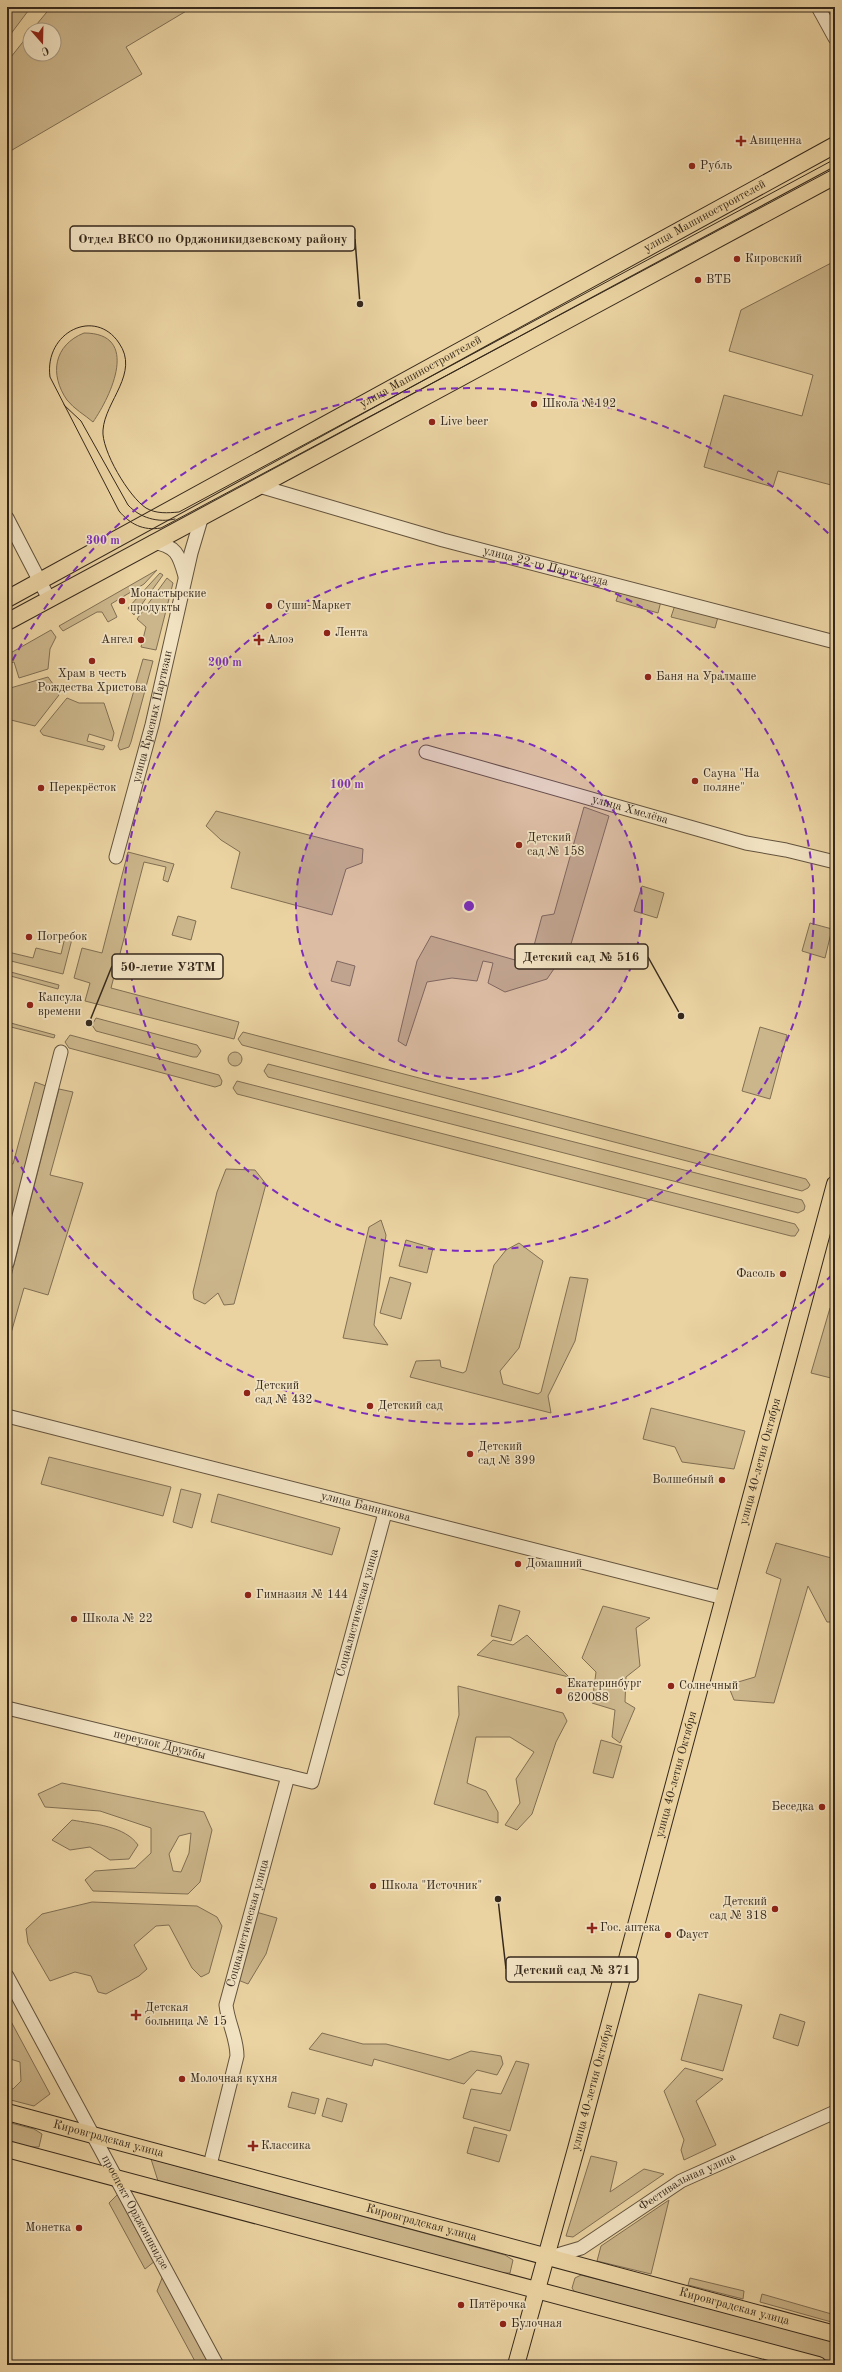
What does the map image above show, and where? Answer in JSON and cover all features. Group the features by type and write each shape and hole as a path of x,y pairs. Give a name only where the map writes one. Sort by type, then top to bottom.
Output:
{"main road":[{"name":"улица Машиностроителей","path":"7,599 835,144"},
{"name":"улица Машиностроителей","path":"7,622 835,176"},
{"name":"улица 40-летия Октября","path":"516,2365 832,1203 835,1184"},
{"name":"Кировградская улица","path":"7,2112 210,2165 545,2258 835,2334"},
{"path":"7,2149 818,2365"}],"street":[{"path":"818,7 835,38"},
{"name":"улица 22-го Партсъезда","path":"259,486 443,540 835,642"},
{"name":"улица Красных Партизан","path":"116,857 150,731 185,576 202,516"},
{"path":"7,518 49,599"},
{"path":"153,542 168,545 175,551 185,576"},
{"name":"улица Хмелёва","path":"426,752 746,843 786,850 835,862"},
{"path":"7,1262 61,1052"},
{"name":"улица Банникова","path":"7,1416 724,1598"},
{"name":"Социалистическая улица","path":"312,1782 385,1513"},
{"name":"переулок Дружбы","path":"7,1708 312,1782"},
{"name":"Социалистическая улица","path":"210,2165 237,2056 237,2043 228,2018 226,2005 288,1776"},
{"name":"проспект Орджоникидзе","path":"7,1976 93,2135 118,2178 217,2365"},
{"name":"Фестивальная улица","path":"545,2258 581,2248 681,2181 835,2112"}],"shaded area":[{"path":"7,7 31,7 7,39"},
{"path":"51,7 193,7 126,47 142,74 7,153 7,62 22,43 22,62 62,62 62,22 39,22"},
{"path":"835,261 835,486 778,471 773,487 704,467 724,395 802,416 813,375 729,351 741,310"},
{"path":"84,333 101,336 112,343 117,354 117,368 113,382 100,411 93,422 67,400 61,390 57,371 58,361 66,345 74,338"},
{"path":"157,570 144,584 111,604 117,617 108,622 102,612 97,612 63,631 59,626"},
{"path":"160,573 163,575 134,615 128,608"},
{"path":"167,578 173,583 156,650 141,647 146,627 137,619"},
{"path":"620,590 661,601 658,613 616,601"},
{"path":"675,605 718,617 715,628 671,617"},
{"path":"51,630 56,637 50,649 48,669 19,678 14,662 7,664 7,655"},
{"path":"143,659 153,661 131,742 129,747 120,750 118,746"},
{"path":"48,677 58,691 59,695 35,726 7,719 7,689"},
{"path":"67,698 79,703 104,703 114,733 112,741 89,734 87,741 105,746 103,750 43,735 40,731"},
{"path":"584,807 609,816 571,944 547,979 505,992 488,983 493,963 483,961 477,981 452,978 427,982 406,1046 398,1041 417,961 431,936 529,964 542,916 554,914"},
{"path":"216,811 363,849 362,863 346,869 332,915 231,888 240,852 221,840 206,826"},
{"path":"128,852 174,864 168,882 163,880 166,867 144,862 111,988 239,1022 234,1039 85,1001 90,983 74,978 82,948 102,953"},
{"path":"642,886 664,893 657,918 634,911"},
{"path":"178,916 196,921 191,940 172,935"},
{"path":"810,923 832,929 825,958 802,951"},
{"path":"66,933 73,935 63,974 7,960 8,952 33,958 36,948 61,954"},
{"path":"337,961 355,966 350,986 331,981"},
{"path":"7,971 59,985 58,989 7,975"},
{"path":"96,1018 197,1045 201,1051 197,1057 193,1057 96,1031 92,1025"},
{"path":"7,1022 55,1035 54,1038 7,1026"},
{"path":"760,1027 787,1035 770,1099 742,1091"},
{"path":"243,1032 806,1179 810,1185 802,1191 242,1045 238,1039"},
{"path":"70,1035 219,1075 222,1081 221,1085 215,1087 69,1048 65,1042"},
{"path":"232,1052 238,1052 242,1056 242,1062 238,1066 232,1066 228,1062 228,1056"},
{"path":"268,1064 802,1200 805,1206 804,1210 798,1213 268,1077 264,1071"},
{"path":"237,1081 795,1224 799,1230 795,1236 791,1236 237,1094 233,1088"},
{"path":"35,1082 46,1086 7,1239 7,1163 13,1164"},
{"path":"59,1089 73,1092 50,1175 83,1183 48,1295 24,1288 7,1347 7,1292"},
{"path":"226,1169 255,1170 266,1184 234,1304 224,1305 218,1293 205,1304 194,1299 193,1292 217,1192"},
{"path":"381,1220 386,1235 374,1325 388,1345 343,1338 369,1227"},
{"path":"406,1240 433,1248 427,1273 399,1266"},
{"path":"519,1243 543,1261 519,1348 500,1371 503,1384 538,1394 541,1392 570,1277 588,1279 575,1341 548,1396 551,1413 410,1377 416,1361 440,1360 441,1367 463,1373 466,1371 494,1265 506,1250"},
{"path":"390,1277 411,1283 401,1319 380,1313"},
{"path":"830,1308 835,1310 835,1379 811,1373"},
{"path":"651,1408 745,1431 734,1469 682,1462 675,1447 643,1439"},
{"path":"49,1457 171,1487 163,1516 41,1484"},
{"path":"181,1489 201,1494 192,1528 173,1522"},
{"path":"218,1494 340,1528 332,1555 211,1522"},
{"path":"776,1543 835,1559 835,1622 827,1622 808,1586 774,1703 734,1700 728,1685 755,1677 781,1579 766,1573"},
{"path":"499,1605 520,1611 511,1641 491,1636"},
{"path":"603,1606 650,1618 636,1628 640,1666 626,1677 625,1702 635,1708 620,1743 612,1737 615,1710 592,1703 596,1672 582,1658"},
{"path":"527,1635 569,1677 477,1655 493,1640 513,1645"},
{"path":"458,1686 563,1713 567,1721 556,1742 532,1814 517,1830 505,1825 520,1803 516,1779 534,1752 510,1737 476,1737 467,1783 486,1791 498,1812 498,1823 434,1804 459,1715"},
{"path":"601,1740 622,1746 613,1778 593,1773"},
{"path":"62,1783 204,1812 212,1830 200,1882 188,1894 93,1891 85,1880 95,1871 135,1868 151,1853 151,1828 100,1811 45,1807 38,1794","holes":["191,1833 189,1853 181,1872 173,1871 169,1854 179,1836"]},
{"path":"72,1820 117,1830 132,1839 138,1845 129,1859 110,1860 90,1847 70,1850 52,1840"},
{"path":"92,1902 197,1906 217,1917 222,1926 209,1973 201,1977 192,1968 169,1925 156,1926 134,1945 147,1969 139,1976 106,1994 98,1992 91,1976 75,1972 50,1981 28,1943 26,1929 42,1914"},
{"path":"256,1912 277,1918 266,1954 248,1984 238,1980"},
{"path":"699,1994 742,2005 723,2071 681,2060"},
{"path":"7,2014 50,2094 34,2106 7,2099 7,2087 13,2089 21,2081 20,2062 7,2058"},
{"path":"780,2014 805,2022 798,2046 773,2038"},
{"path":"322,2033 363,2044 386,2044 449,2060 471,2051 501,2056 503,2064 497,2075 477,2070 464,2084 374,2059 372,2066 309,2049"},
{"path":"516,2061 529,2064 510,2131 463,2118 471,2089 501,2094"},
{"path":"685,2068 723,2079 696,2101 716,2145 684,2160 681,2150 684,2140 664,2091"},
{"path":"292,2092 319,2099 315,2114 288,2107"},
{"path":"327,2098 347,2104 342,2122 322,2116"},
{"path":"7,2122 34,2129 42,2134 39,2147 28,2147 7,2142"},
{"path":"474,2127 507,2135 499,2162 467,2153"},
{"path":"591,2156 617,2162 610,2192 644,2169 664,2174 573,2237 566,2236"},
{"path":"151,2159 505,2255 513,2260 510,2273 499,2273 158,2181"},
{"path":"118,2194 155,2261 145,2269 109,2203"},
{"path":"669,2200 651,2274 597,2261 601,2246"},
{"path":"164,2273 213,2365 197,2365 157,2291"},
{"path":"581,2275 835,2341 835,2362 576,2294 572,2288 575,2278"},
{"path":"690,2278 744,2291 743,2299 688,2285"},
{"path":"762,2294 835,2315 835,2323 760,2302"}],"tram line":[{"path":"835,159 179,512 158,512 146,508 139,502 124,484 106,449 103,430 105,419 120,387 126,365 124,354 119,343 109,332 97,327 85,326 73,330 63,337 55,348 50,361 50,377 119,511 137,526 154,529 161,528 835,168"},
{"path":"64,405 81,421 128,505 138,513 156,520 175,519"}],"place":[{"name":"Авиценна","path":"741,141"},
{"name":"Рубль","path":"692,166"},
{"name":"Кировский","path":"737,259"},
{"name":"ВТБ","path":"698,280"},
{"name":"Отдел ВКСО по Орджоникидзевскому району","path":"360,304"},
{"name":"Школа №192","path":"534,404"},
{"name":"Live beer","path":"432,422"},
{"name":"Монастырские продукты","path":"122,601"},
{"name":"Суши-Маркет","path":"269,606"},
{"name":"Лента","path":"327,633"},
{"name":"Ангел","path":"141,640"},
{"name":"Алоэ","path":"259,640"},
{"name":"Храм в честь Рождества Христова","path":"92,661"},
{"name":"Баня на Уралмаше","path":"648,677"},
{"name":"Сауна \"На поляне\"","path":"695,781"},
{"name":"Перекрёсток","path":"41,788"},
{"name":"Детский сад № 158","path":"519,845"},
{"name":"Погребок","path":"29,937"},
{"name":"Капсула времени","path":"30,1005"},
{"name":"Детский сад № 516","path":"681,1016"},
{"name":"50-летие УЗТМ","path":"89,1023"},
{"name":"Фасоль","path":"783,1274"},
{"name":"Детский сад № 432","path":"247,1393"},
{"name":"Детский сад","path":"370,1406"},
{"name":"Детский сад № 399","path":"470,1454"},
{"name":"Волшебный","path":"722,1480"},
{"name":"Домашний","path":"518,1564"},
{"name":"Гимназия № 144","path":"248,1595"},
{"name":"Школа № 22","path":"74,1619"},
{"name":"Солнечный","path":"671,1686"},
{"name":"Екатеринбург 620088","path":"559,1691"},
{"name":"Беседка","path":"822,1807"},
{"name":"Школа \"Источник\"","path":"373,1886"},
{"name":"Детский сад № 371","path":"498,1899"},
{"name":"Детский сад № 318","path":"775,1909"},
{"name":"Гос. аптека","path":"592,1928"},
{"name":"Фауст","path":"668,1935"},
{"name":"Детская больница № 15","path":"136,2015"},
{"name":"Молочная кухня","path":"182,2079"},
{"name":"Классика","path":"253,2146"},
{"name":"Монетка","path":"79,2228"},
{"name":"Пятёрочка","path":"461,2305"},
{"name":"Булочная","path":"503,2324"}]}
